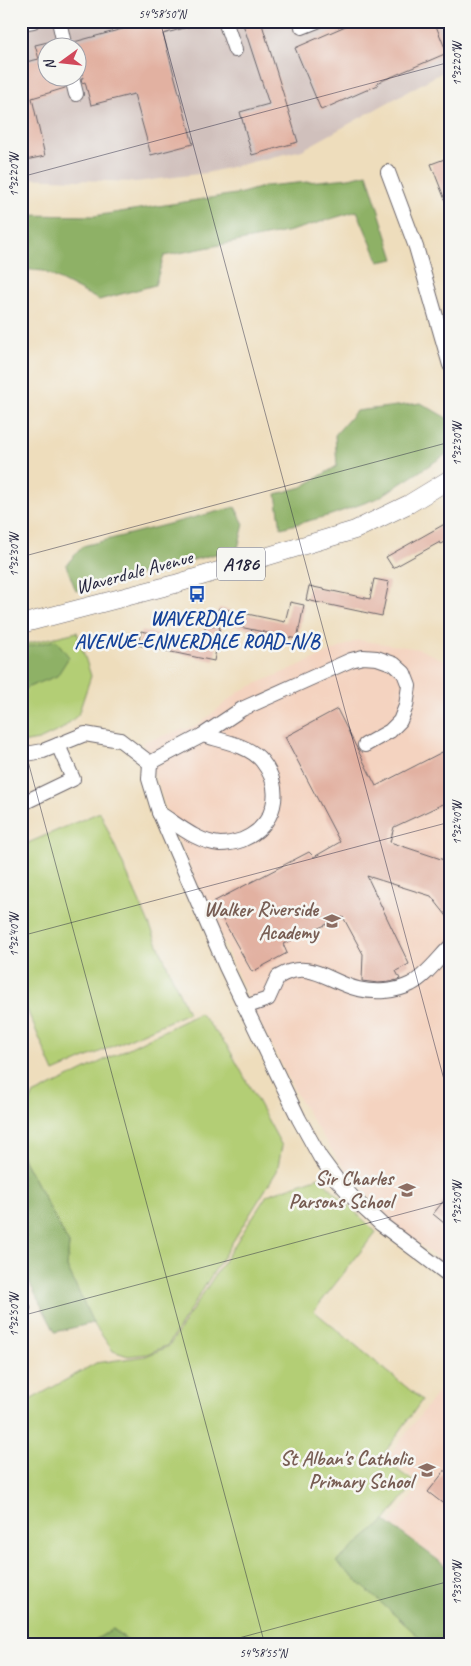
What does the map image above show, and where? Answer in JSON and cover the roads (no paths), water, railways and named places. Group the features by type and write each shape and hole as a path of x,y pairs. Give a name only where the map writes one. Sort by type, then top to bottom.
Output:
{"main road":[{"name":"Waverdale Avenue","path":"21,624 175,584 355,530 409,504 450,479"}],"street":[{"path":"21,23 33,21"},
{"path":"59,21 63,38"},
{"path":"225,21 235,50"},
{"path":"302,27 317,21"},
{"path":"74,88 76,94"},
{"path":"388,172 416,247 450,365"},
{"path":"150,762 203,735 242,709 351,660 363,657 377,658 394,664 404,674 409,686 406,706 400,721 390,731 365,745"},
{"path":"21,755 43,751 85,734 120,740 150,762"},
{"path":"159,812 192,835 208,842 222,844 238,842 254,835 266,824 273,809 274,787 270,774 262,760 252,752 239,746 203,735"},
{"path":"21,804 73,779 58,745"},
{"path":"150,762 149,779 159,812 245,1007 298,1119 320,1157 337,1180 381,1224 450,1276"},
{"path":"245,1007 268,999 278,978 294,970 315,972 357,989 381,992 398,989 412,984 450,947"}],"place":[{"name":"WAVERDALE AVENUE-ENNERDALE ROAD-N/B","path":"197,594"},
{"name":"Walker Riverside Academy","path":"332,921"},
{"name":"Sir Charles Parsons School","path":"407,1190"},
{"name":"St Alban's Catholic Primary School","path":"427,1470"}]}
